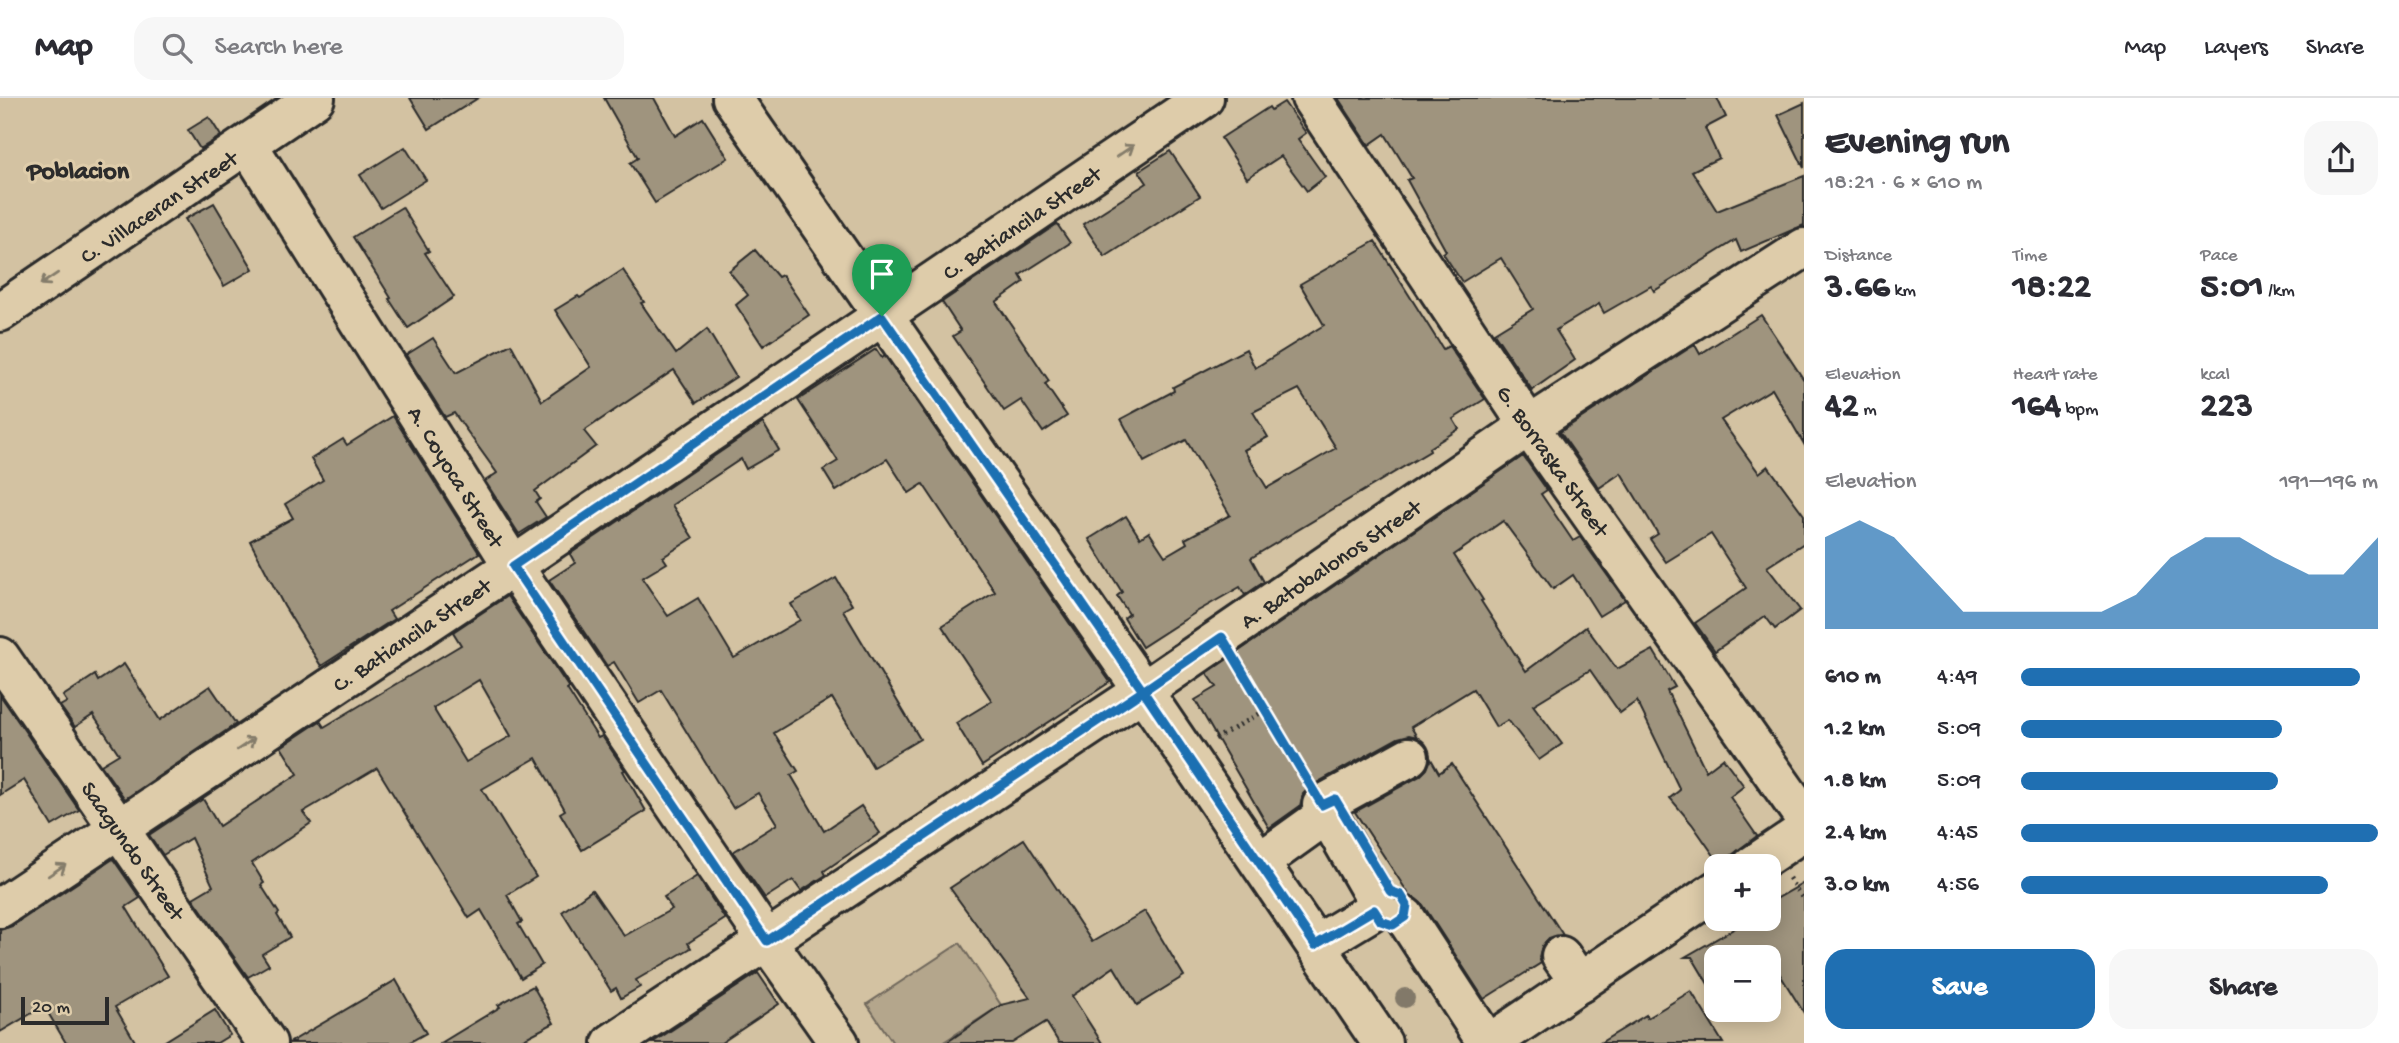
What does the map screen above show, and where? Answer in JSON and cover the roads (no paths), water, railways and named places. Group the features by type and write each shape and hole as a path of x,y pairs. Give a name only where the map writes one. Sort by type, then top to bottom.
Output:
{"street":[{"name":"C. Villaceran Street","path":"0,312 315,98"},
{"path":"732,98 1261,862 1382,1043"},
{"name":"C. Batiancila Street","path":"0,908 513,566 1204,98"},
{"name":"G. Borraska Street","path":"1311,98 1529,426 1804,817"},
{"name":"A. Coyoca Street","path":"248,145 513,566 839,1043"},
{"name":"A. Batobalonos Street","path":"612,1043 1143,691 1529,426 1804,248"},
{"name":"Saagundo Street","path":"0,657 267,1043"},
{"path":"1261,862 1328,806 1409,757"},
{"path":"1328,806 1387,911 1468,1043"},
{"path":"1770,854 1804,831"},
{"path":"1387,911 1489,1043 1570,969 1704,897"},
{"path":"1323,955 1387,911"}],"district":[{"name":"Poblacion","path":"78,169"}]}
